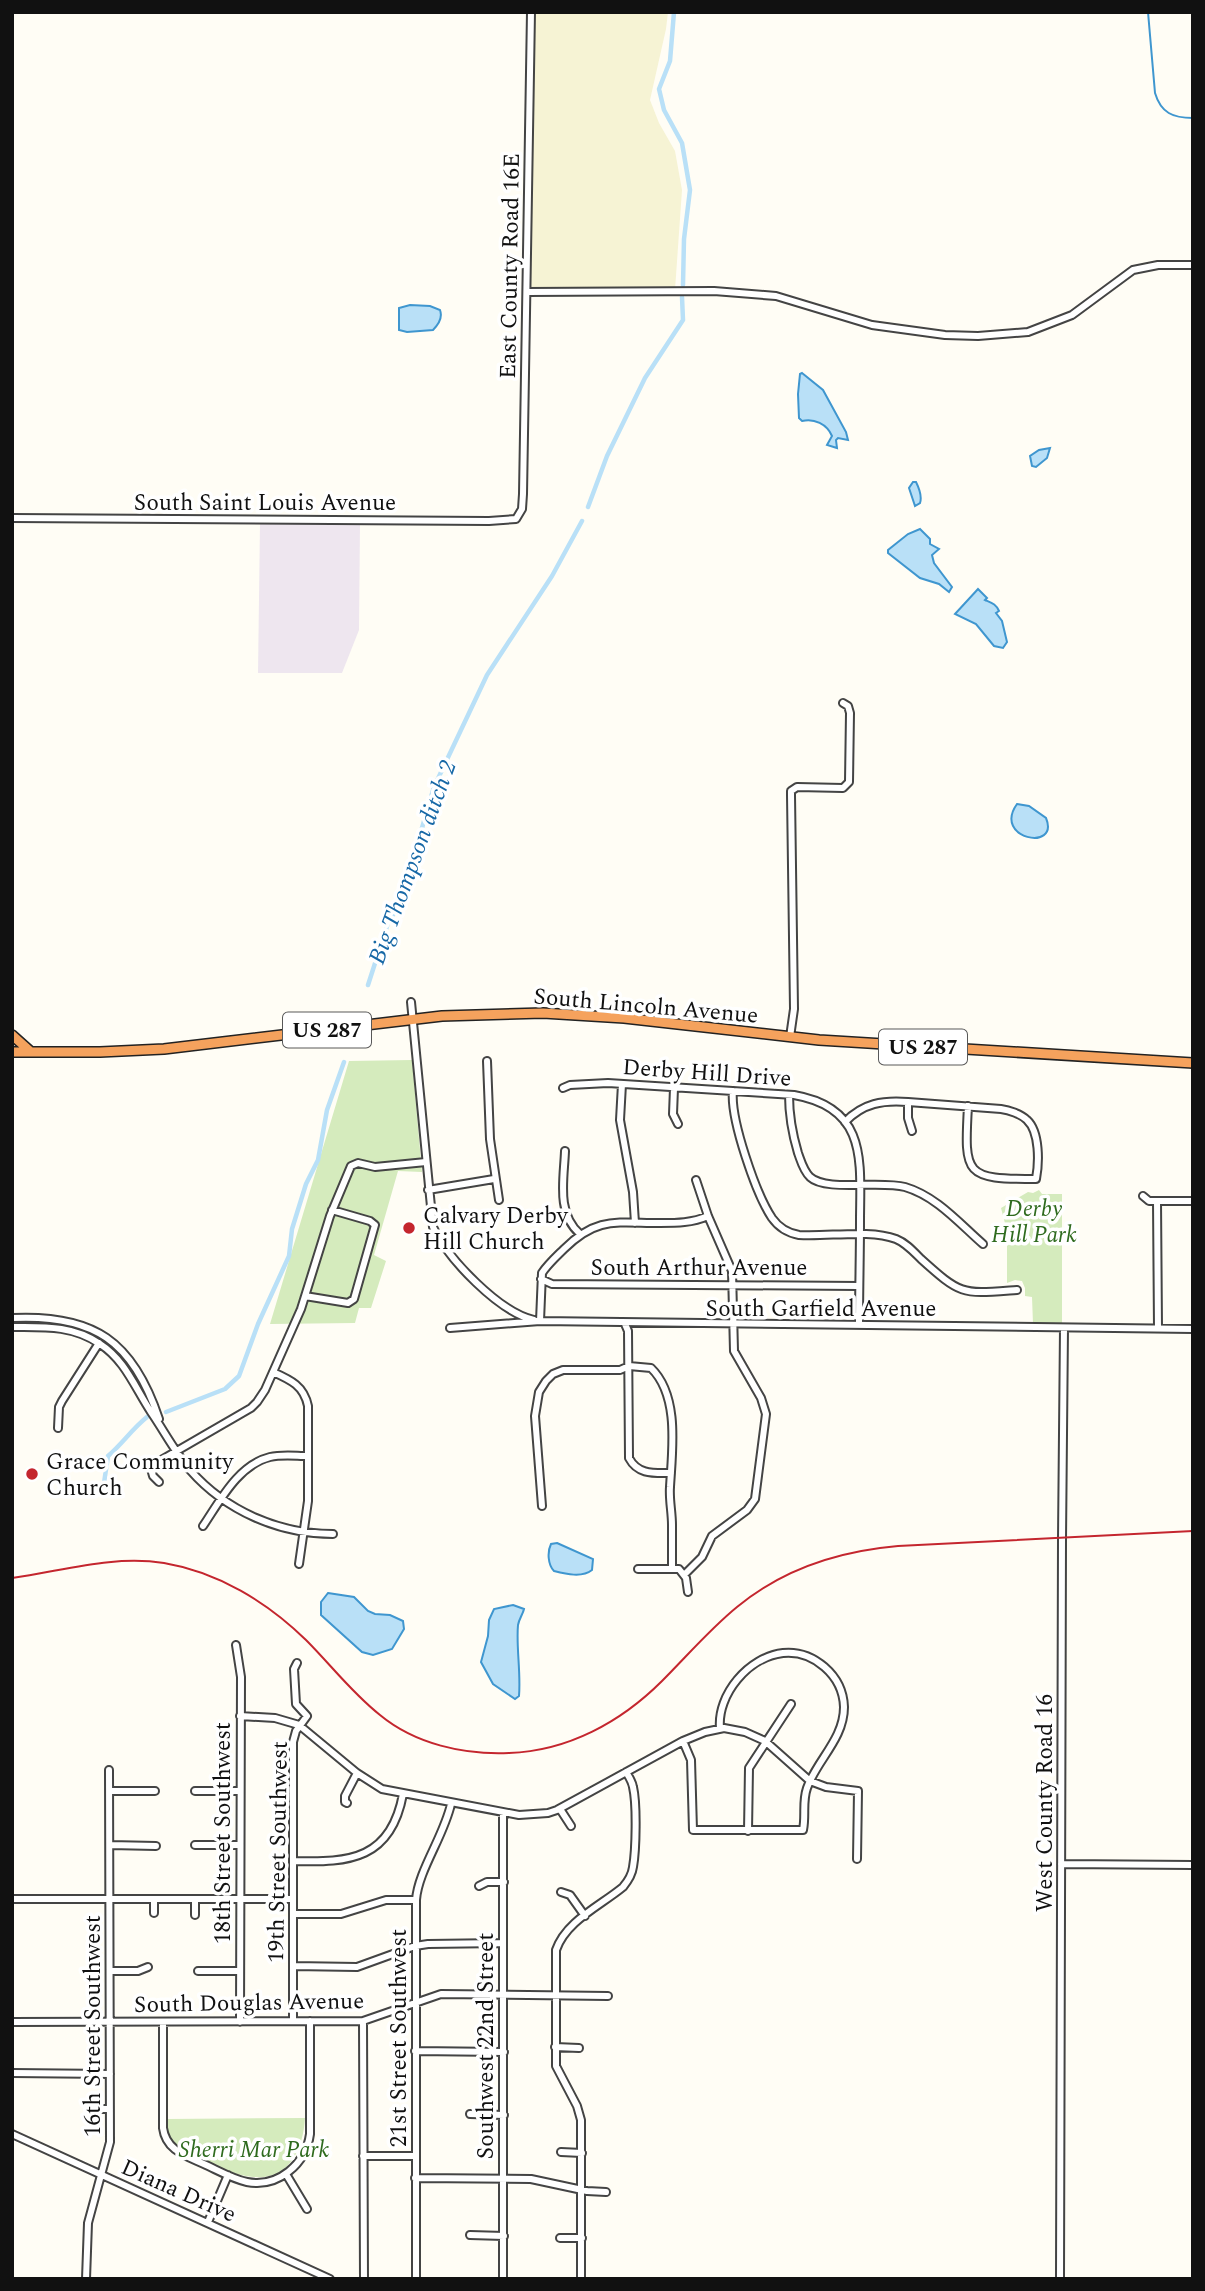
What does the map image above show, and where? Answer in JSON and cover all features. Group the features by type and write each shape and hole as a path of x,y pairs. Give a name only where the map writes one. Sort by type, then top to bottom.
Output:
{"highway":[{"name":"South Lincoln Avenue","path":"12,1052 164,1049 472,1014 589,1015 790,1037 1193,1063"},
{"path":"12,1035 31,1052"}],"street":[{"name":"East County Road 16E","path":"516,519 522,509 523,494 531,12"},
{"path":"527,292 714,291 776,296 872,325 946,335 988,336 1028,331 1072,315 1133,270 1158,265 1193,265"},
{"name":"South Saint Louis Avenue","path":"12,518 516,519"},
{"path":"790,1037 794,1009 791,791 797,788 840,788 849,782 850,713 848,706 843,703"},
{"path":"411,1002 433,1227 448,1254 505,1308 522,1317 540,1321 541,1279 544,1270 580,1234 593,1226 603,1223 688,1223 708,1216"},
{"path":"487,1061 489,1139 499,1200"},
{"path":"622,1084 620,1120 633,1192 635,1223"},
{"name":"Derby Hill Drive","path":"563,1088 570,1085 622,1084 802,1096 833,1109 845,1122 859,1150 859,1325"},
{"path":"674,1088 673,1114 678,1124"},
{"path":"733,1091 732,1105 748,1163 772,1219 791,1234 884,1236 899,1240 957,1289 978,1293 1017,1290"},
{"path":"789,1095 792,1131 801,1164 809,1176 827,1184 900,1186 925,1196 940,1206 983,1244"},
{"path":"845,1122 857,1110 870,1104 889,1101 968,1106 1006,1109 1029,1121 1037,1146 1036,1180 993,1179 973,1168 966,1153 968,1106"},
{"path":"908,1102 908,1118 912,1131"},
{"path":"565,1151 564,1208 568,1221 580,1234"},
{"path":"159,1482 151,1472 153,1466 257,1402 294,1325 332,1210 353,1164 375,1167 426,1161"},
{"path":"428,1190 494,1179"},
{"path":"684,1575 702,1557 712,1536 747,1510 757,1493 766,1414 761,1398 734,1352 731,1268 708,1216 696,1180"},
{"path":"1143,1196 1149,1201 1193,1201"},
{"path":"1157,1201 1158,1328"},
{"path":"305,1296 348,1303 354,1299 375,1225 332,1210"},
{"name":"South Arthur Avenue","path":"541,1279 552,1284 859,1286"},
{"path":"12,1318 67,1320 102,1334 118,1346 134,1364 161,1424"},
{"name":"South Garfield Avenue","path":"450,1328 540,1321 1193,1329"},
{"path":"625,1324 628,1331 631,1462 643,1472 671,1473"},
{"path":"12,1327 64,1328 100,1343 124,1366 191,1470 222,1499 274,1525 304,1532 333,1534"},
{"name":"West County Road 16","path":"1060,2279 1065,1328"},
{"path":"58,1428 59,1407 100,1343"},
{"path":"542,1506 535,1416 539,1392 553,1374 564,1370 620,1370 629,1366 651,1368 657,1374 671,1408 674,1452 670,1489 672,1568"},
{"path":"273,1373 295,1383 305,1396 308,1406 309,1496 299,1564"},
{"path":"203,1526 241,1474 255,1463 275,1456 308,1456"},
{"path":"638,1569 679,1569 684,1575 688,1592"},
{"name":"18th Street Southwest","path":"236,1644 241,1677 240,2022"},
{"path":"683,1741 691,1760 692,1829 803,1830 804,1798 810,1781 839,1733 844,1715 844,1701 837,1683 820,1663 800,1654 782,1653 754,1665 724,1698 720,1709 720,1728"},
{"name":"19th Street Southwest","path":"293,2021 293,1742 299,1725 307,1716 296,1704 294,1669 297,1663"},
{"path":"748,1830 749,1768 791,1704"},
{"path":"240,1716 275,1717 299,1725 357,1773 382,1789 452,1804 529,1815 560,1809 683,1741 720,1728 745,1732 765,1741 810,1781 838,1790 858,1791 857,1859"},
{"name":"16th Street Southwest","path":"86,2279 88,2223 109,2149 110,1770"},
{"path":"581,2279 581,2120 577,2106 557,2070 557,1947 566,1931 623,1887 633,1870 634,1793 626,1772"},
{"path":"347,1803 345,1796 357,1773"},
{"path":"110,1791 155,1791"},
{"path":"195,1791 240,1791"},
{"path":"293,1861 334,1862 373,1848 386,1836 400,1807 402,1794"},
{"name":"21st Street Southwest","path":"416,2279 416,1900 419,1885 447,1822 452,1804"},
{"path":"560,1809 571,1826"},
{"name":"Southwest 22nd Street","path":"503,1813 503,2279"},
{"path":"110,1845 156,1846"},
{"path":"195,1845 240,1845"},
{"path":"1061,1864 1193,1866"},
{"path":"479,1886 487,1882 503,1882"},
{"path":"561,1892 569,1895 584,1916"},
{"path":"12,1899 293,1899"},
{"path":"154,1899 154,1913"},
{"path":"195,1899 195,1915"},
{"path":"293,1914 341,1914 386,1900 416,1900"},
{"path":"293,1966 356,1967 415,1946 438,1943 502,1943"},
{"path":"110,1971 138,1971 148,1967"},
{"path":"198,1971 239,1971"},
{"name":"South Douglas Avenue","path":"12,2022 363,2021 441,1994 608,1996"},
{"path":"163,2022 165,2139 176,2151 228,2175 254,2183 286,2174 302,2158 310,2140 310,2021"},
{"path":"363,2021 364,2279"},
{"path":"555,2047 579,2048"},
{"path":"415,2051 504,2052"},
{"path":"12,2073 110,2074"},
{"path":"94,2109 110,2109"},
{"path":"470,2114 504,2115"},
{"name":"Diana Drive","path":"12,2134 208,2222 318,2276 330,2279"},
{"path":"561,2152 582,2152"},
{"path":"363,2156 415,2156"},
{"path":"286,2174 307,2208"},
{"path":"208,2222 228,2175"},
{"path":"415,2178 536,2179 606,2192"},
{"path":"470,2235 503,2236"},
{"path":"560,2238 582,2238"}],"shaded area":[{"path":"533,12 668,12 650,100 675,151 682,190 675,290 530,287"},
{"path":"260,523 360,523 359,630 342,673 258,673"}],"green space":[{"path":"412,1060 422,1172 398,1171 374,1255 386,1261 371,1308 359,1308 355,1323 270,1324 349,1061"},
{"name":"Derby Hill Park","path":"1039,1190 1042,1194 1062,1194 1062,1324 1033,1324 1032,1297 1025,1296 1022,1281 1007,1283 1007,1231 1001,1208 1028,1192"},
{"name":"Sherri Mar Park","path":"305,2118 301,2143 290,2163 272,2175 260,2177 237,2174 210,2163 176,2146 167,2131 167,2119"}],"water":[{"path":"410,305 430,306 440,310 440,319 433,330 399,330 399,308"},
{"path":"802,373 823,390 846,432 848,440 838,438 837,448 827,445 832,436 823,425 799,418 798,394"},
{"path":"1050,448 1047,458 1036,467 1032,466 1030,456 1039,450"},
{"path":"916,482 921,498 920,503 915,506 909,488"},
{"path":"920,529 930,539 930,544 939,549 932,555 934,563 952,587 949,592 939,584 920,578 888,553 888,550 908,534"},
{"path":"978,589 987,598 985,600 995,605 999,611 996,613 1002,621 1007,642 1003,648 994,646 976,624 955,614"},
{"path":"1017,804 1029,806 1046,818 1048,829 1044,835 1036,838 1019,833 1013,826 1012,816"},
{"path":"557,1543 593,1559 592,1570 579,1575 554,1571 549,1562 549,1551 551,1544"},
{"path":"328,1593 354,1597 368,1611 390,1615 403,1621 404,1629 392,1649 373,1655 362,1652 321,1615 321,1602"},
{"path":"513,1605 524,1609 518,1625 519,1696 515,1699 493,1684 481,1662 489,1620 494,1609"}],"waterway":[{"name":"Big Thompson ditch 2","path":"674,12 670,61 659,89 664,110 682,143 690,190 684,239 683,285"},
{"path":"1148,12 1155,93 1164,110 1179,117 1193,118"},
{"name":"Big Thompson ditch 2","path":"588,507 607,456 645,378 683,320 682,297"},
{"name":"Big Thompson ditch 2","path":"368,985 388,923 400,903 434,787 487,675 552,576 582,521"},
{"name":"Big Thompson ditch 2","path":"166,1412 225,1389 239,1376 258,1324 289,1256 292,1229 306,1184 318,1160 327,1110 344,1062"},
{"name":"Big Thompson ditch 2","path":"104,1483 108,1456 147,1417"}],"railway":[{"path":"12,1578 125,1561 164,1563 203,1573 241,1591 275,1613 306,1640 360,1698 394,1725 441,1746 475,1752 509,1753 552,1747 592,1732 611,1721 646,1696 737,1607 773,1582 834,1557 898,1546 1193,1531"}],"place":[{"name":"Calvary Derby Hill Church","path":"409,1228"},
{"name":"Grace Community Church","path":"32,1474"}]}
